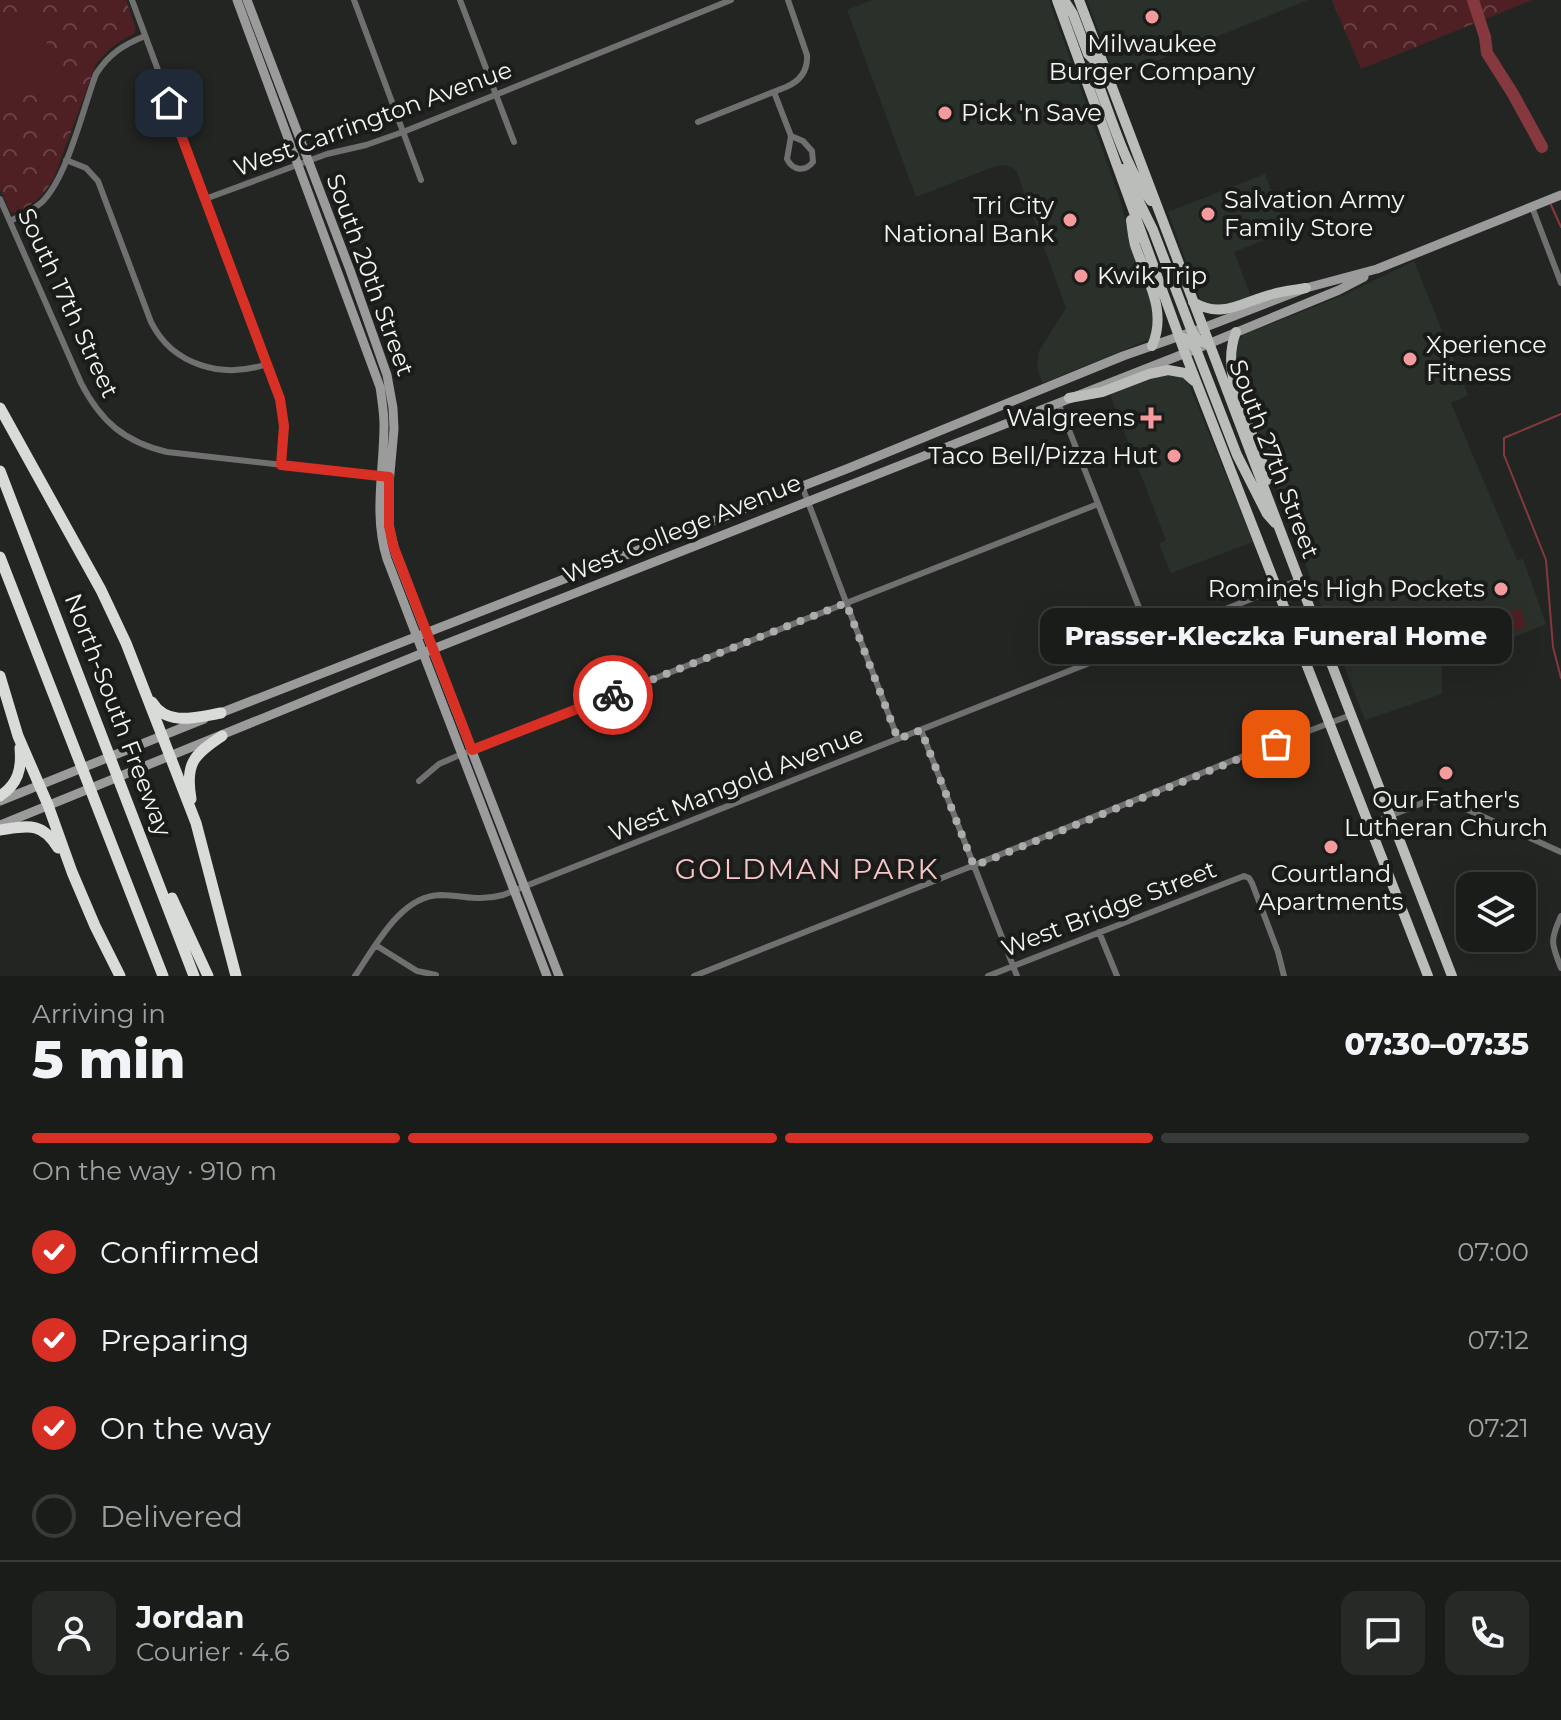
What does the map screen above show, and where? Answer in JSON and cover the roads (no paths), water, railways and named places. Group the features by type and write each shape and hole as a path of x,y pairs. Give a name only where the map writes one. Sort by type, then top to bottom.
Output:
{"highway":[{"path":"0,408 101,590 126,643 196,823"},
{"name":"North-South Freeway","path":"0,471 194,976"},
{"path":"0,557 161,976"},
{"path":"0,676 18,736 48,805 72,872 120,976"},
{"path":"141,681 155,707 171,718 221,713"},
{"path":"0,799 18,776 21,762 18,736"},
{"path":"222,736 197,755 191,764 189,782 196,823 236,976"},
{"path":"136,821 208,976"},
{"path":"0,827 42,829 55,842 72,872"}],"main road":[{"name":"South 20th Street","path":"237,0 303,163"},
{"name":"South 20th Street","path":"247,0 380,387 389,526 393,545 559,976"},
{"name":"South 27th Street","path":"1057,0 1179,336 1190,351 1196,382 1427,974"},
{"path":"1064,0 1073,14 1088,54 1095,61 1101,60"},
{"path":"1079,0 1193,302 1198,340 1209,344"},
{"path":"1082,68 1088,68 1096,78 1123,149 1145,193 1158,208"},
{"path":"1109,143 1153,230 1197,330"},
{"name":"West College Avenue","path":"0,799 417,638 1152,346 1306,288 1377,269 1561,195"},
{"path":"1127,198 1134,243 1157,311 1158,327 1152,346"},
{"name":"West College Avenue","path":"0,827 422,653 1209,344 1339,290 1377,269"},
{"path":"1193,302 1208,310 1219,310 1306,288"},
{"path":"1236,332 1230,352 1231,371 1264,461 1272,506"},
{"name":"South 27th Street","path":"1209,344 1452,976"},
{"path":"1190,351 1237,455 1267,514 1279,527"},
{"path":"1064,400 1102,392 1168,370 1185,373 1196,382"},
{"name":"South 20th Street","path":"385,476 380,526 383,547 547,976"}],"street":[{"path":"132,0 280,399 284,416 281,465 385,476"},
{"path":"354,0 421,180"},
{"path":"460,0 514,142"},
{"name":"West Carrington Avenue","path":"205,199 303,163 403,132 731,0"},
{"path":"698,122 799,80 808,62 788,0"},
{"path":"10,221 44,200 57,183 103,63 119,48 145,36"},
{"path":"774,92 791,136 787,155 790,164 798,169 811,165 814,158 811,149 791,136"},
{"path":"66,160 86,168 98,181 151,322 169,348 188,361 210,367 239,370 267,364"},
{"name":"South 17th Street","path":"0,199 81,383 107,421 131,439 153,449 281,465"},
{"path":"1532,207 1561,283"},
{"path":"1064,400 1098,504 1151,638"},
{"path":"802,486 898,739"},
{"path":"419,781 439,764 472,750 1098,504"},
{"name":"West Mangold Avenue","path":"355,976 398,916 419,900 442,895 484,899 525,887 1299,580"},
{"path":"694,976 1351,715"},
{"path":"921,730 1017,976"},
{"path":"1370,824 1427,801 1455,804 1561,852"},
{"name":"West Bridge Street","path":"988,976 1244,876 1252,883 1284,976"},
{"path":"1561,916 1552,934 1561,968"},
{"path":"1099,932 1117,976"},
{"path":"377,946 417,971 436,975"}],"waterway":[{"path":"1473,0 1487,53 1542,147"},
{"path":"1551,205 1561,227"},
{"path":"1561,414 1504,438 1504,455 1546,560 1553,647 1561,678"}],"place":[{"name":"Milwaukee Burger Company","path":"1152,17"},
{"name":"Pick 'n Save","path":"945,113"},
{"name":"Salvation Army Family Store","path":"1208,214"},
{"name":"Tri City National Bank","path":"1070,220"},
{"name":"Kwik Trip","path":"1081,276"},
{"name":"Xperience Fitness","path":"1410,359"},
{"name":"Walgreens","path":"1151,418"},
{"name":"Taco Bell/Pizza Hut","path":"1174,456"},
{"name":"Romine's High Pockets","path":"1501,589"},
{"name":"Prasser-Kleczka Funeral Home","path":"1276,744"},
{"name":"Our Father's Lutheran Church","path":"1446,773"},
{"name":"Courtland Apartments","path":"1331,847"}],"district":[{"name":"GOLDMAN PARK","path":"807,869"}]}
